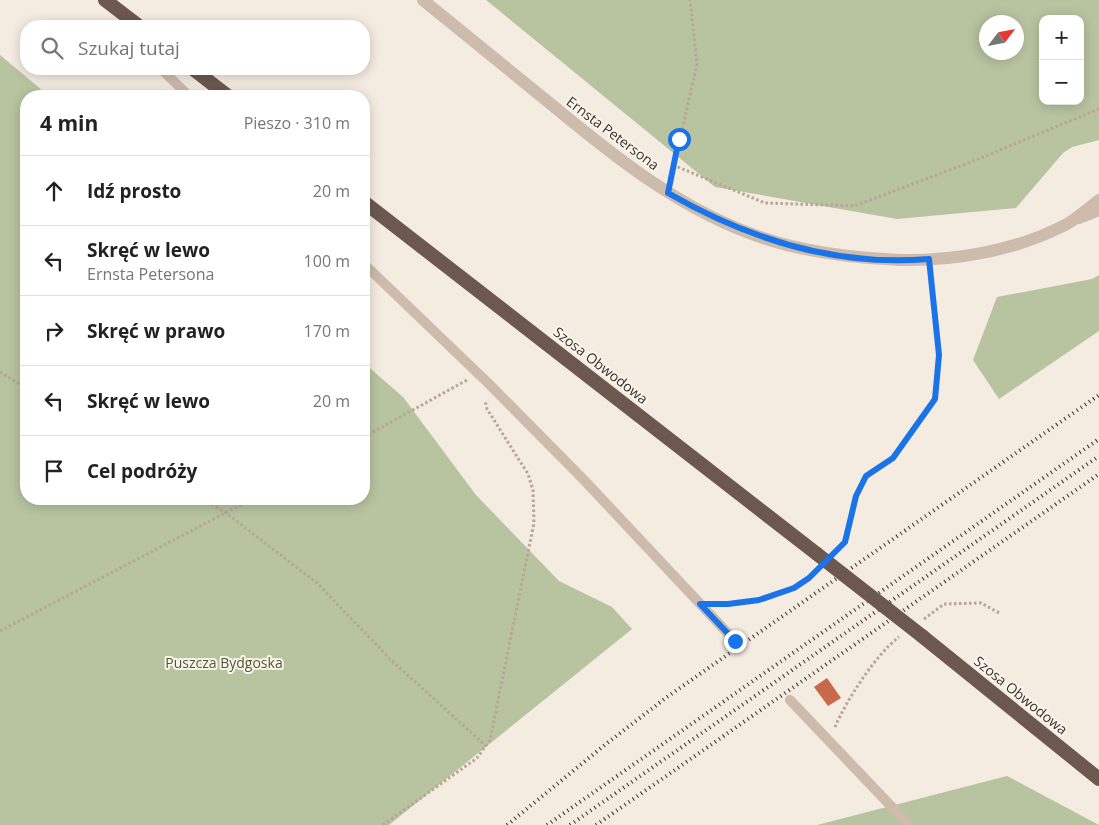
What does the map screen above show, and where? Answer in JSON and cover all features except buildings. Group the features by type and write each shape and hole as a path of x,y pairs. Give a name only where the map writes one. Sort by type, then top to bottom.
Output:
{"highway":[{"path":"106,0 131,20"},
{"path":"201,75 220,90"},
{"name":"Szosa Obwodowa","path":"370,207 819,560 922,636 1099,779"}],"street":[{"name":"Ernsta Petersona","path":"423,0 584,131 668,193 725,224 763,238 802,250 857,258 929,259 987,251 1063,227"},
{"path":"1063,227 1099,200"}],"lane":[{"path":"166,75 183,90"},
{"name":"Ernsta Petersona","path":"1063,227 1099,211"},
{"path":"370,270 488,382 735,641"},
{"path":"790,700 908,825"}],"path":[{"path":"668,193 697,64 690,0"},
{"path":"673,165 765,203 854,206 971,162 1099,109"},
{"path":"833,554 845,542 856,496 866,476 893,458 935,399 939,355 929,259"},
{"path":"0,372 20,384"},
{"path":"370,434 478,374"},
{"path":"383,825 469,764 490,740 534,523 533,490 528,474 487,409 483,392 488,382"},
{"path":"213,505 317,583 390,659 486,746"},
{"path":"0,631 241,505"},
{"path":"700,604 728,604 759,600 794,588 809,578 819,560"},
{"path":"922,620 944,604 981,603 1002,614"},
{"path":"830,742 841,716 884,648 907,632"}],"green space":[{"path":"486,0 1099,0 1099,140 1072,147 1063,153 1016,208 897,219 715,187"},
{"name":"Puszcza Bydgoska","path":"0,55 20,72 20,75 24,75 42,90 20,90 20,505 370,505 370,368 403,397 476,495 559,581 612,607 632,629 389,825 0,825"},
{"path":"1099,275 1099,331 999,399 973,360 997,297 1092,279"},
{"path":"1007,776 1099,825 817,825"}],"railway":[{"path":"507,825 667,697 1099,395"},
{"path":"547,825 1099,439"},
{"path":"570,825 1099,456"},
{"path":"596,825 1099,474"}],"route":[{"path":"679,139 668,193 692,207 725,224 802,250 857,258 929,259 933,283 939,355 935,399 893,458 866,476 856,496 845,542 809,578 794,588 759,600 728,604 700,604 735,641"}]}
